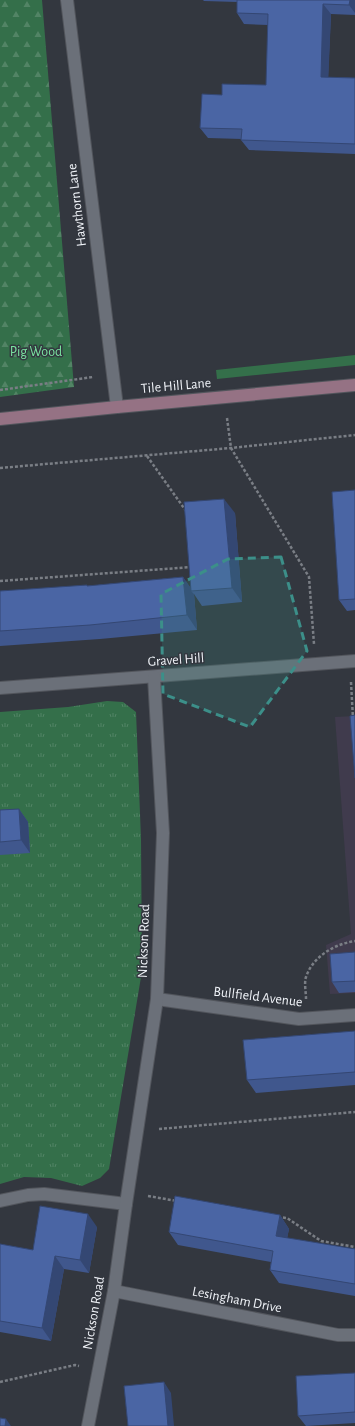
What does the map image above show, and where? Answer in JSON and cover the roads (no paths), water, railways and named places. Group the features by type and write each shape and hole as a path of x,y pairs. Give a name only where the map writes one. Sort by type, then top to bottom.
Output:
{"main road":[{"name":"Tile Hill Lane","path":"0,420 117,407 355,385"}],"street":[{"name":"Hawthorn Lane","path":"68,0 117,407"},
{"name":"Gravel Hill","path":"0,688 352,662"},
{"name":"Nickson Road","path":"88,1426 114,1291 136,1131 157,999 163,833 154,677"},
{"name":"Bullfield Avenue","path":"157,999 299,1019 355,1015"},
{"path":"0,1201 28,1195 44,1194 127,1198"},
{"name":"Lesingham Drive","path":"114,1291 338,1335 355,1335"}],"park label":[{"name":"Pig Wood","path":"36,352"}]}
